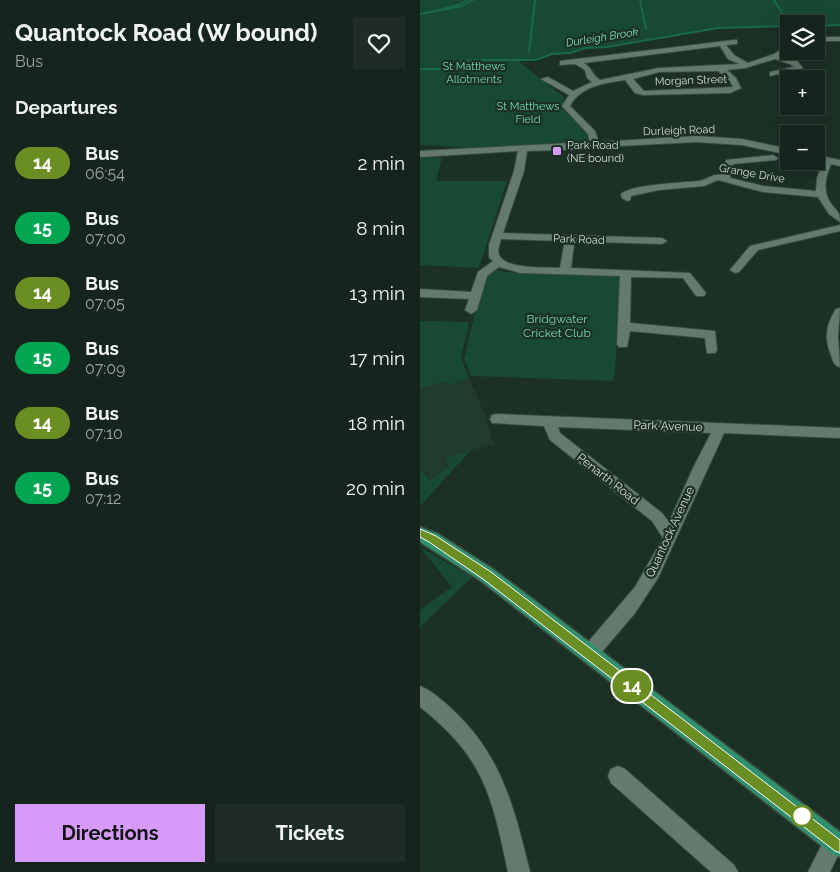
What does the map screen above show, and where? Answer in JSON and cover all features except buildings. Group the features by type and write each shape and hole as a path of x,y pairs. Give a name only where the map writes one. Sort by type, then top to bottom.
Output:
{"main road":[{"path":"420,534 432,539 487,575 837,843"}],"street":[{"path":"825,39 838,40"},
{"path":"563,63 734,42"},
{"path":"722,44 731,57 745,64"},
{"path":"660,51 661,60 669,64 671,70"},
{"path":"596,146 595,138 589,129 566,108 567,102 575,95 599,83 658,70 721,69 774,56 780,52"},
{"path":"773,74 803,68 793,62 774,56"},
{"path":"578,62 587,68 591,78 599,83"},
{"name":"Morgan Street","path":"626,77 638,92 643,93 732,90 737,88 733,80 721,69"},
{"path":"545,79 575,95"},
{"name":"Durleigh Road","path":"420,154 690,140 728,140 780,150"},
{"path":"523,150 519,171 493,252 499,262 520,270 686,275 700,293"},
{"path":"725,179 725,161 773,158"},
{"path":"825,160 840,163"},
{"path":"828,161 819,183 820,194 830,209 840,219"},
{"name":"Grange Drive","path":"627,198 626,194 659,187 698,184 718,177 763,189 820,194"},
{"path":"734,270 757,245 840,228"},
{"name":"Park Road","path":"497,236 662,241"},
{"path":"565,271 571,250"},
{"path":"472,310 482,274 499,262"},
{"path":"624,344 626,273"},
{"path":"420,293 475,296"},
{"path":"840,312 832,343 840,363"},
{"path":"625,327 711,329 711,350"},
{"name":"Park Avenue","path":"497,419 840,433"},
{"name":"Penarth Road","path":"552,422 551,428 555,436 657,517 670,536"},
{"name":"Quantock Avenue","path":"589,654 641,592 670,536 707,451 721,427"},
{"path":"420,695 447,716 464,733 480,752 489,768 506,816 519,872"},
{"path":"618,776 727,872"},
{"path":"819,872 837,843"}],"shaded area":[{"path":"420,321 469,322 461,358 485,415 494,445 471,450 420,506"}],"green space":[{"path":"420,0 840,0 840,25 825,26 825,15 780,15 780,26 718,28 607,47 586,48 570,53 552,54 535,60 517,60 564,97 562,108 584,128 591,144 460,151 460,147 420,145"},
{"path":"420,157 442,158 436,181 507,181 479,268 420,265"},
{"name":"Bridgwater Cricket Club","path":"494,270 524,274 618,275 622,278 614,381 471,376 464,359 484,276"},
{"path":"420,321 469,322 461,358 469,378 448,385 445,381 420,389"},
{"path":"471,450 420,506 420,469 429,481 448,467 446,458"},
{"path":"420,547 472,577 420,627 420,610 452,587"}],"waterway":[{"path":"436,11 461,4 468,0"},
{"path":"420,14 463,6 473,0"},
{"path":"529,52 535,0"},
{"path":"640,0 646,29"},
{"path":"774,0 783,15"},
{"name":"Durleigh Brook","path":"825,26 840,25"},
{"name":"Durleigh Brook","path":"420,69 447,69 464,61 474,60 535,60 552,54 570,53 586,48 607,47 718,28 780,26"}],"bus line":[{"name":"14","path":"420,534 432,539 487,575 840,845"}],"place":[{"name":"Park Road (NE bound)","path":"557,151"}],"park label":[{"name":"St Matthews Allotments","path":"474,72"},
{"name":"St Matthews Field","path":"528,112"}]}
